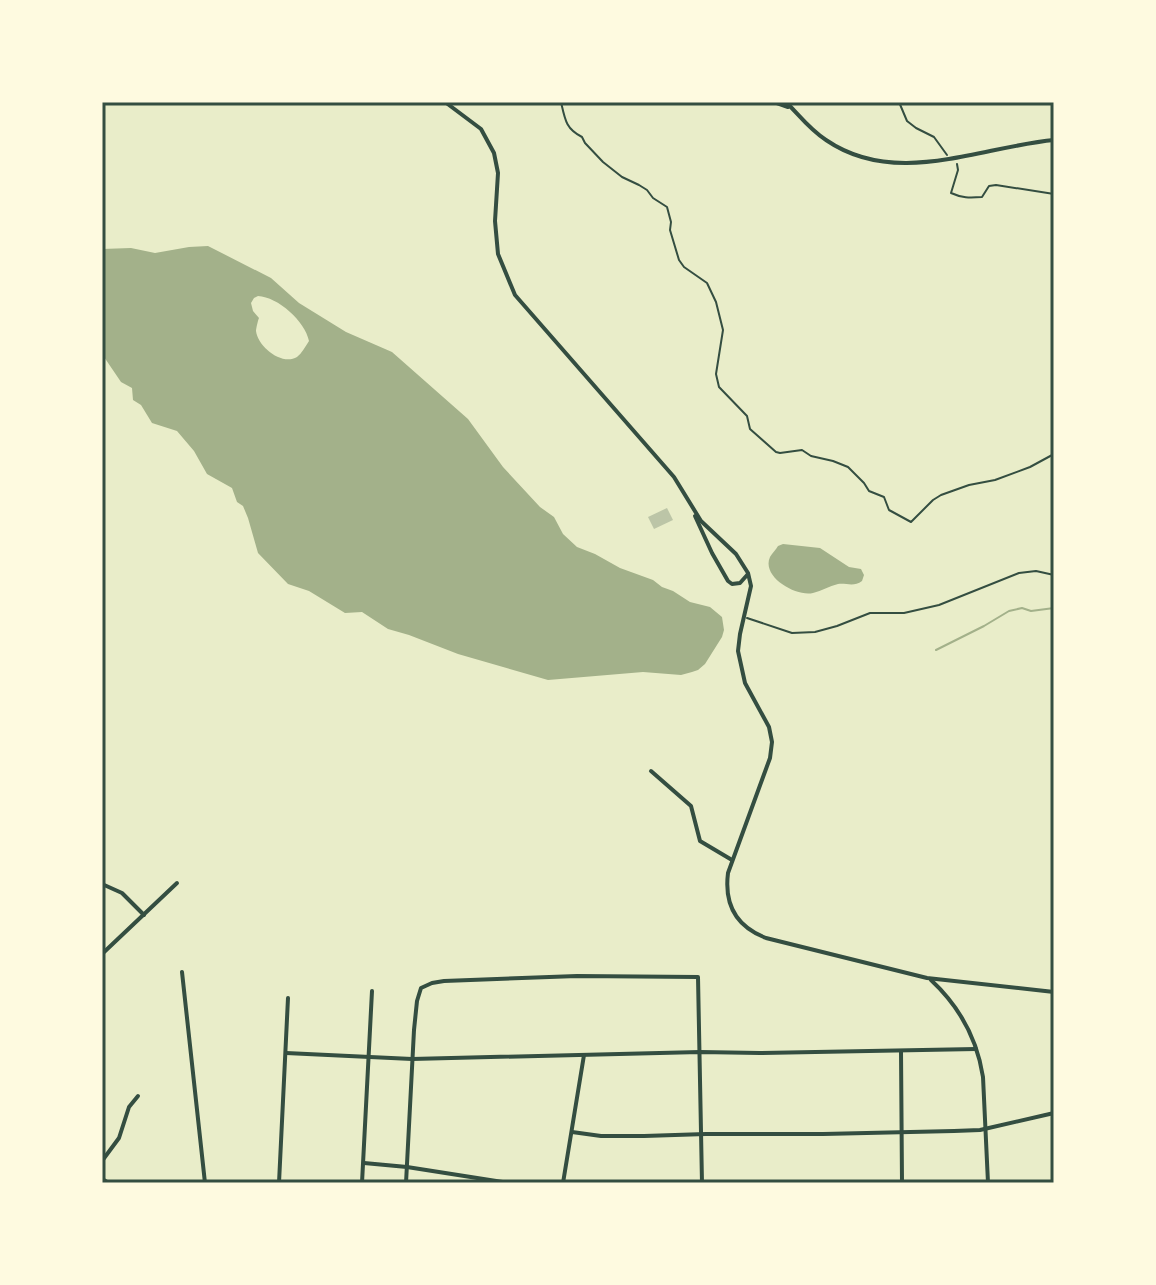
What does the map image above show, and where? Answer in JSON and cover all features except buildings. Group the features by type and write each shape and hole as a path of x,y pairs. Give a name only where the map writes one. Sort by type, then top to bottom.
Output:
{"street":[{"path":"445,102 485,133 494,153 498,173 495,221 498,254 515,295 674,477 706,527 736,554 748,573 751,586 738,651 744,680 767,721 772,745 727,883 730,903 739,920 755,934 930,978 1054,992"},
{"path":"774,102 799,116"},
{"path":"786,102 812,130 837,147 871,160 907,164 1054,140"},
{"path":"691,506 728,581 740,583 748,573"},
{"path":"651,771 691,806 700,841 732,860"},
{"path":"102,954 177,883"},
{"path":"102,884 122,893 144,915"},
{"path":"182,972 205,1183"},
{"path":"406,1183 412,1059 421,988 434,982 529,977 698,977 702,1183"},
{"path":"930,978 965,1020 976,1049 983,1077 988,1183"},
{"path":"362,1183 372,991"},
{"path":"279,1183 288,998"},
{"path":"286,1053 412,1059 976,1049"},
{"path":"901,1051 902,1183"},
{"path":"563,1183 584,1055"},
{"path":"102,1161 119,1138 129,1107 138,1096"},
{"path":"572,1132 601,1136 967,1131 1054,1113"},
{"path":"364,1163 509,1183"}],"lane":[{"path":"747,618 792,633 815,632 870,613 904,613 944,604 1019,573 1036,571 1054,575"}],"path":[{"path":"561,102 565,120 573,133 582,137 588,147 622,177 647,190 667,207 679,260 707,283 716,302 723,330 716,374 719,387 747,416 750,429 776,452 802,450 811,456 848,467 869,491 884,497 889,510 911,522 941,495 995,480 1054,454"},
{"path":"899,102 907,121 934,137 949,159 957,163 951,193 967,199 982,197 989,186 996,185 1054,194"}],"shaded area":[{"path":"208,246 271,278 299,303 346,332 392,352 468,419 503,467 540,507 554,517 563,534 577,547 653,580 690,602 710,607 722,617 724,630 705,664 698,670 681,675 643,672 548,680 458,654 388,629 362,612 345,613 309,591 288,584 258,553 248,518 232,488 207,474 194,451 177,431 152,423 141,405 133,400 132,388 121,382 102,354 102,249 131,248 155,253","holes":["258,296 266,297 290,311 306,333 309,341 297,357 278,357 261,343 256,331 259,318 251,303"]},
{"path":"783,544 820,548 849,567 861,569 864,575 862,581 838,584 813,593 790,589 775,578 769,564 772,554"}],"waterway":[{"path":"936,650 1009,611 1054,608"}]}
